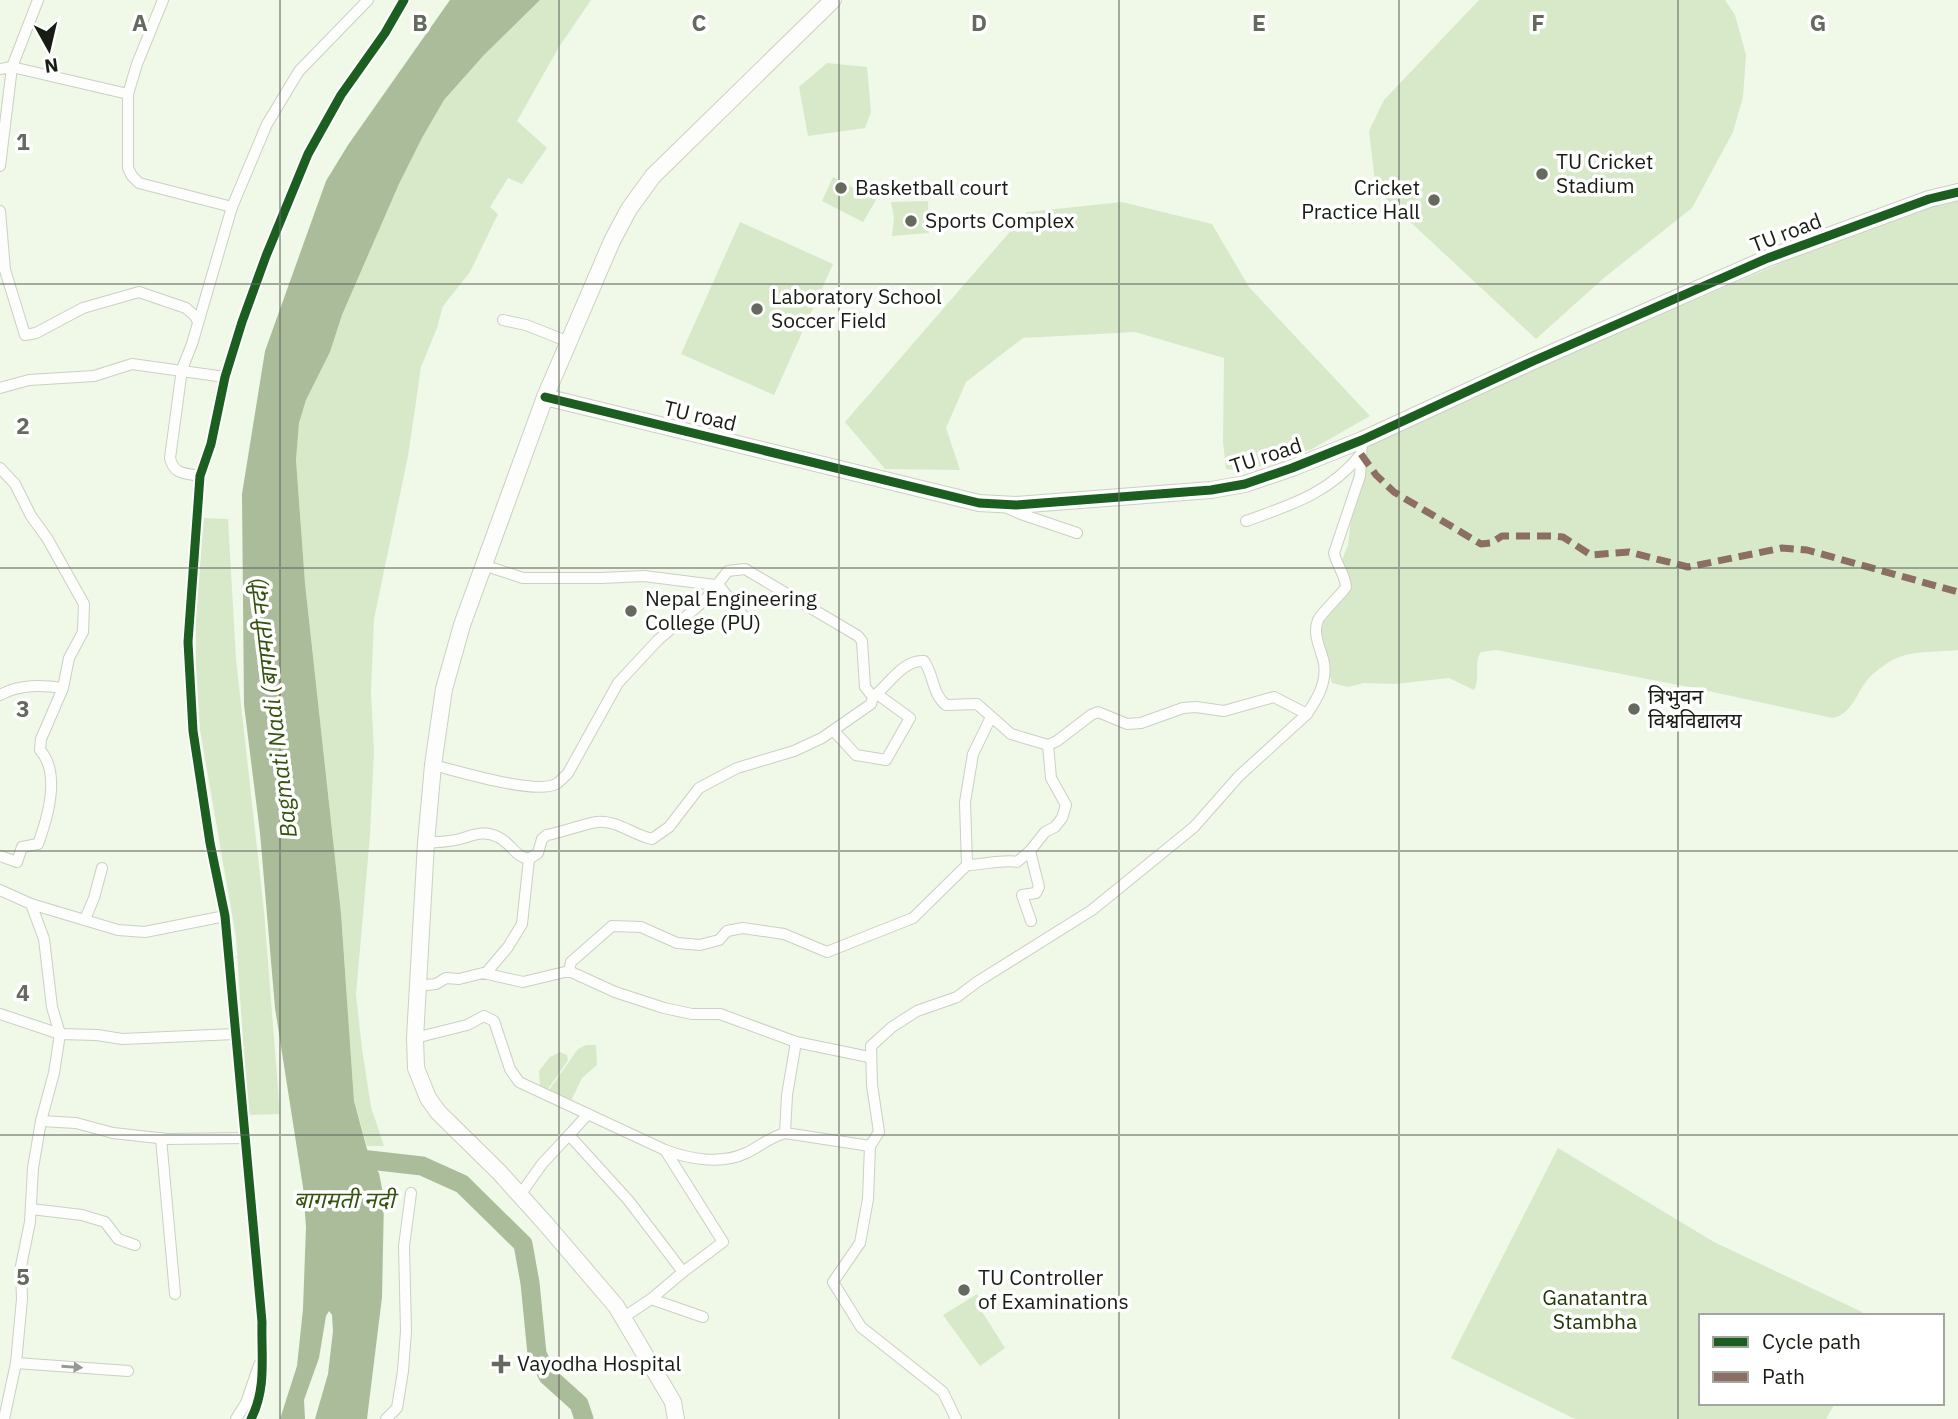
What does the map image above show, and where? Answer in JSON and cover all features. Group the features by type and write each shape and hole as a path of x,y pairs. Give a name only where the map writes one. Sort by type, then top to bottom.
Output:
{"main road":[{"path":"676,1419 673,1402 624,1317 520,1195 438,1112 428,1098 416,1068 417,986 433,765 444,689 482,565 545,397 611,241 629,209 653,176 833,0"},
{"name":"TU road","path":"545,397 979,503 1016,505 1210,491 1245,484 1362,447 1531,362 1768,258 1928,199 1958,192"}],"street":[{"path":"0,166 6,68 38,0"},
{"path":"163,0 128,94 128,168 139,183 232,207"},
{"path":"200,476 177,472 170,458 182,369 232,207 267,124 299,71 368,0"},
{"path":"251,1419 259,1404 263,1383 262,1322 225,916 192,731 188,642 200,476 211,444 225,377 265,256 308,154 341,94 404,0"},
{"path":"6,68 128,94"},
{"path":"0,211 5,270 25,335 36,333 83,308 139,292 186,308 198,322"},
{"path":"503,320 526,325 569,342"},
{"path":"0,388 29,380 94,376 132,364 225,377"},
{"path":"1246,521 1317,494 1341,475 1362,447"},
{"path":"956,1419 943,1392 861,1327 833,1282 860,1243 868,1199 870,1146 879,1132 869,1057 870,1046 892,1027 921,1009 957,998 977,982 1092,910 1194,827 1239,776 1307,714 1319,695 1323,678 1324,664 1317,636 1318,621 1346,587 1345,576 1334,553 1360,476 1362,447"},
{"path":"0,468 15,484 84,604 83,632 68,658 63,688 41,739 40,750 49,760 51,772 49,815 38,844 22,848 17,862 0,856"},
{"path":"1000,504 1077,533"},
{"path":"482,565 523,578 644,576 715,585 721,588 753,628"},
{"path":"433,765 509,783 556,785 568,773 618,683 658,640 704,601 727,571 745,569 858,636 862,641 865,687 910,718 886,760 856,755 834,730"},
{"path":"426,843 458,840 477,833 487,833 507,843 522,858 530,859 538,853 542,839 547,835 598,822 621,826 638,836 652,839 669,827 699,788 737,768 794,751 834,730 871,704 875,696 916,660 924,661 938,699 946,705 977,704 1011,734 1048,745 1098,712 1127,724 1141,723 1182,708 1224,711 1273,697 1307,714"},
{"path":"0,695 12,688 45,685 63,688"},
{"path":"967,865 965,802 973,754 991,717"},
{"path":"569,971 571,962 612,926 618,925 641,927 677,943 700,945 719,940 727,931 754,929 784,934 827,951 913,918 967,865 1010,860 1017,862 1031,851 1045,832 1055,827 1066,806 1051,778 1048,745"},
{"path":"1031,851 1039,887 1036,893 1022,895 1031,921"},
{"path":"486,973 508,947 522,923 530,859"},
{"path":"85,919 102,869"},
{"path":"0,890 31,904 118,930 145,932 225,916"},
{"path":"4,1419 16,1363 22,1266 31,1209 33,1168 60,1034 52,1007 44,939 31,904"},
{"path":"417,986 436,984 446,978 459,979 486,973 523,982 569,971 615,992 664,1008 692,1014 720,1014 796,1042 869,1057"},
{"path":"0,1014 60,1034 122,1039 236,1034"},
{"path":"415,1038 467,1025 484,1016 494,1021 510,1069 519,1082 625,1129 665,1150 688,1158 718,1159 743,1155 770,1137 785,1133 870,1146"},
{"path":"785,1133 787,1095 796,1042"},
{"path":"520,1195 542,1164 587,1114"},
{"path":"41,1121 76,1123 113,1133 161,1138 245,1138"},
{"path":"569,1135 629,1201 683,1272"},
{"path":"161,1138 175,1294"},
{"path":"624,1317 723,1242 665,1150"},
{"path":"387,1419 397,1408 403,1371 406,1331 404,1246 411,1193"},
{"path":"31,1209 82,1215 105,1222 118,1239 135,1245"},
{"path":"651,1299 703,1317"},
{"path":"236,1419 246,1403 261,1359"},
{"path":"16,1363 128,1371"}],"green space":[{"path":"540,0 591,0 559,47 517,121 547,148 522,184 508,178 490,207 498,214 470,272 443,306 421,367 408,456 374,619 371,691 374,752 370,835 356,994 371,1107 384,1146 367,1146 354,1101 341,913 305,583 296,460 299,423 306,400 330,352 342,315 422,138 444,100 484,55"},
{"name":"TU Cricket Stadium","path":"1479,0 1725,0 1735,15 1746,55 1743,97 1733,132 1692,208 1605,277 1536,339 1376,190 1369,131 1384,100"},
{"path":"827,63 867,67 871,112 865,128 808,136 799,87"},
{"name":"Basketball court","path":"833,177 876,200 863,222 822,201"},
{"path":"1958,198 1958,650 1914,653 1889,662 1868,679 1845,712 1833,718 1496,650 1481,652 1474,690 1449,678 1395,684 1364,683 1348,687 1332,683 1318,626 1342,596 1341,563 1348,545 1360,443 1847,235"},
{"name":"Sports Complex","path":"928,201 929,233 892,236 894,218 891,202"},
{"path":"1122,202 1212,224 1249,287 1370,416 1312,449 1246,471 1226,469 1223,442 1224,358 1135,332 1023,338 966,382 946,428 960,470 885,469 845,422 1027,212"},
{"name":"Laboratory School Soccer Field","path":"740,222 833,264 774,395 681,354"},
{"path":"204,518 228,519 236,659 264,911 280,1114 248,1115 236,937 200,730 196,604"},
{"path":"586,1045 596,1045 597,1065 582,1078 569,1105 549,1090 578,1049"},
{"path":"560,1052 567,1055 568,1060 544,1098 539,1071 550,1057"},
{"name":"Ganatantra Stambha","path":"1558,1148 1714,1242 1862,1312 1699,1314 1699,1405 1834,1405 1826,1419 1575,1419 1451,1358"},
{"path":"977,1294 983,1304 979,1307 1005,1348 980,1366 943,1315"}],"water":[{"name":"बागमती नदी","path":"450,0 540,0 484,55 444,100 422,138 342,315 330,352 306,400 299,423 296,460 305,583 341,913 354,1101 370,1160 379,1173 384,1199 382,1297 367,1419 315,1419 328,1374 333,1331 332,1315 329,1311 319,1358 304,1400 305,1419 280,1419 297,1366 303,1309 306,1227 303,1187 275,1008 260,833 244,705 242,494 265,351 326,181 348,145"}],"waterway":[{"path":"343,1157 422,1166 462,1184 523,1244 537,1354 548,1376 579,1404 584,1419"}],"marked path":[{"path":"1361,454 1376,475 1394,492 1481,544 1491,543 1502,536 1563,537 1591,555 1629,552 1688,567 1782,548 1807,550 1958,592"}],"cycle path":[{"path":"251,1419 261,1384 262,1322 225,916 210,843 193,731 188,642 200,476 211,444 225,377 242,322 308,154 341,95 385,33 404,0"},
{"path":"545,397 979,503 1016,505 1211,490 1245,484 1292,468 1362,440 1768,258 1929,199 1958,192"}],"place":[{"name":"TU Cricket Stadium","path":"1542,174"},
{"name":"Basketball court","path":"841,188"},
{"name":"Cricket Practice Hall","path":"1434,200"},
{"name":"Sports Complex","path":"911,221"},
{"name":"Laboratory School Soccer Field","path":"757,309"},
{"name":"Nepal Engineering College (PU)","path":"631,611"},
{"name":"त्रिभुवन विश्वविद्यालय","path":"1634,709"},
{"name":"TU Controller of Examinations","path":"964,1290"},
{"name":"Vayodha Hospital","path":"501,1364"}],"water label":[{"name":"Bagmati Nadi (बागमती नदी)","path":"273,708"}]}
